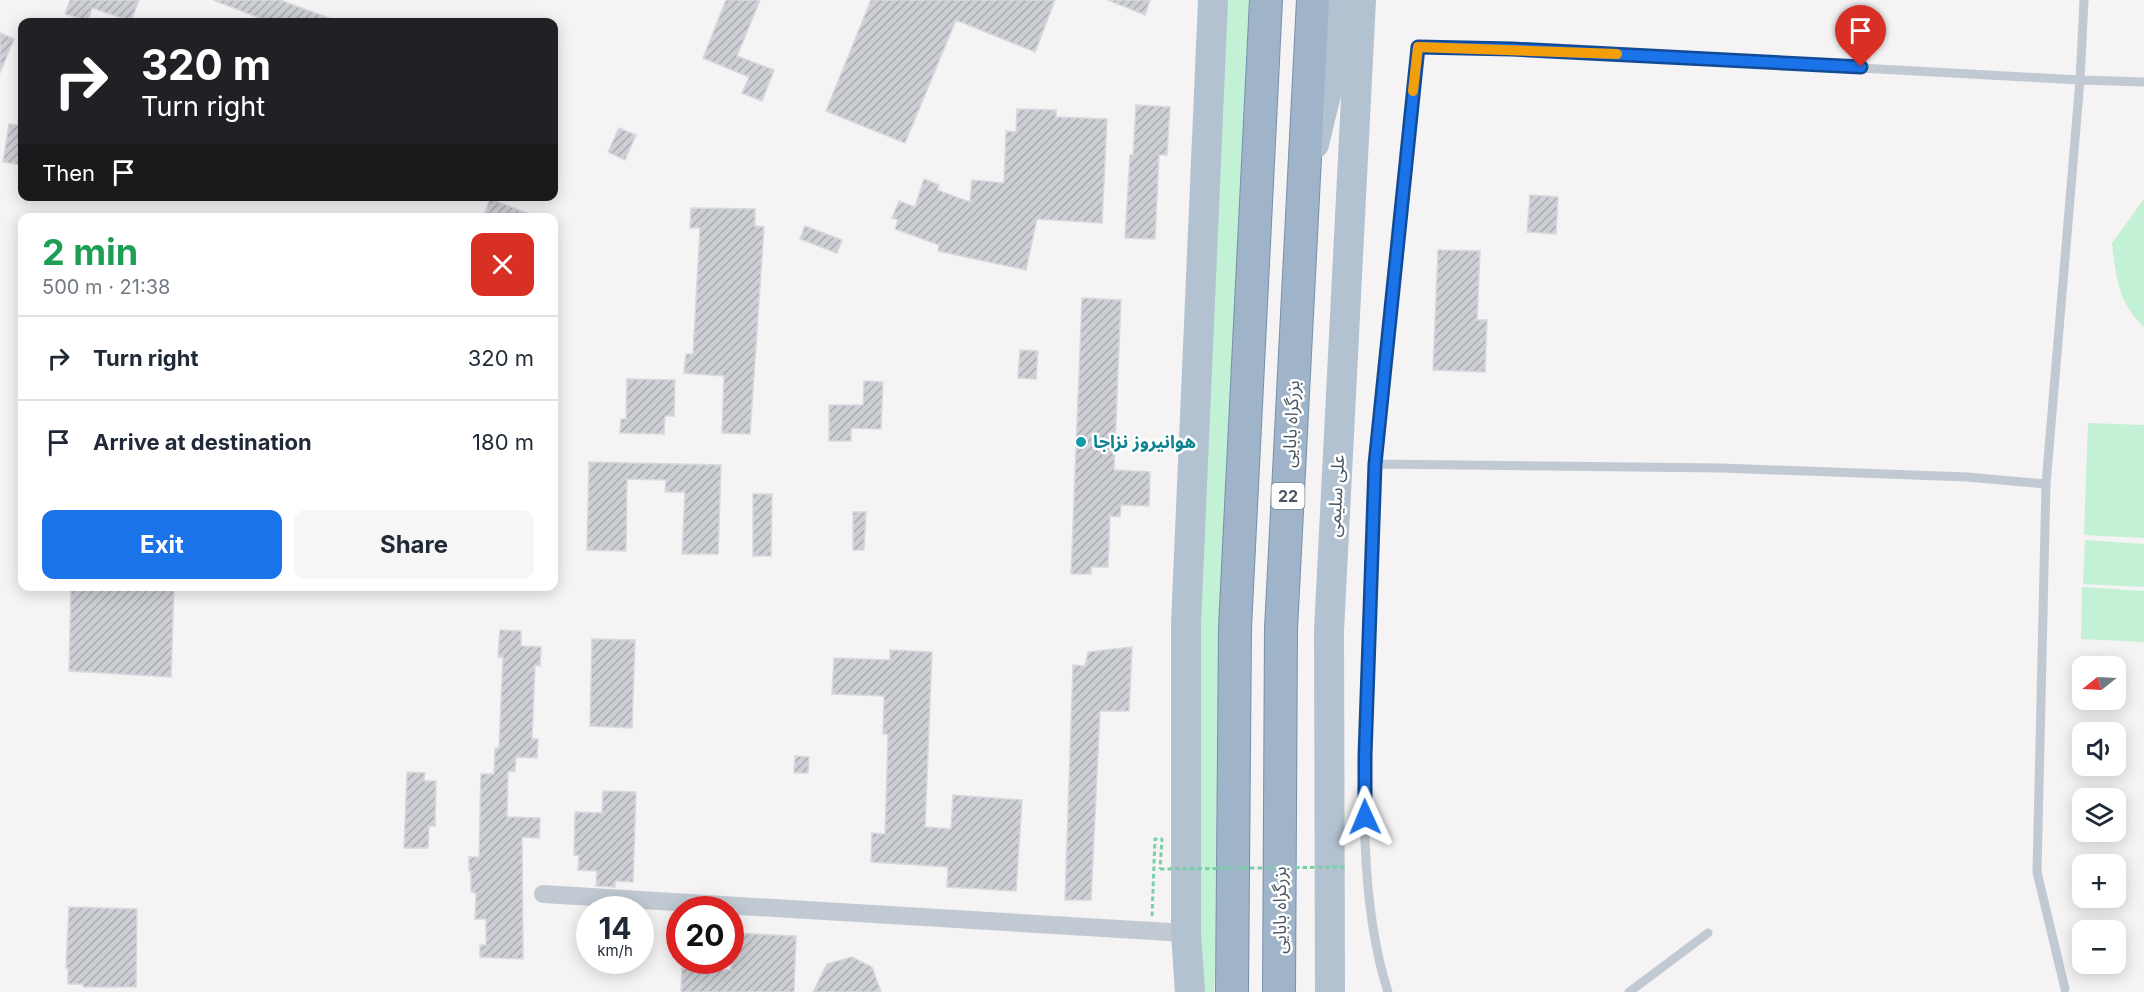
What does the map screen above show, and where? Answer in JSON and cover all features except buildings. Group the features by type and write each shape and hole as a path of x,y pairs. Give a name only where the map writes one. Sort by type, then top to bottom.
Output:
{"highway":[{"path":"1232,992 1235,628 1266,0"},
{"name":"بزرگراه بابایی","path":"1279,992 1281,629 1313,0"}],"main road":[{"path":"1185,992 1186,624 1213,0"},
{"path":"1303,188 1328,86 1338,0"},
{"name":"علی سلیمی","path":"1330,992 1329,631 1361,0"},
{"path":"1186,933 1190,992"}],"street":[{"path":"543,894 1186,933"}],"lane":[{"path":"2065,991 2037,872 2046,484 2080,80 2084,0"},
{"path":"1388,992 1379,965 1366,858 1365,756 1375,464 1418,47 1512,49 2144,82"},
{"path":"1375,464 1546,464 1722,468 1967,477 2046,484"},
{"path":"1629,992 1708,933"}],"path":[{"path":"1151,931 1155,839 1162,840 1160,868 1347,867"}],"green space":[{"path":"1226,0 1251,0 1214,992 1194,992 1198,657"},
{"path":"2144,199 2144,327 2135,318 2124,299 2117,278 2112,243"},
{"path":"2088,423 2144,425 2144,538 2084,535"},
{"path":"2085,540 2144,544 2144,587 2083,584"},
{"path":"2082,587 2144,591 2144,642 2081,639"}],"slow traffic":[{"path":"1413,91 1418,47 1617,54"}],"place":[{"name":"هوانیروز نزاجا","path":"1081,442"}],"route":[{"path":"1365,817 1375,464 1418,47 1512,49 1861,67"}]}
